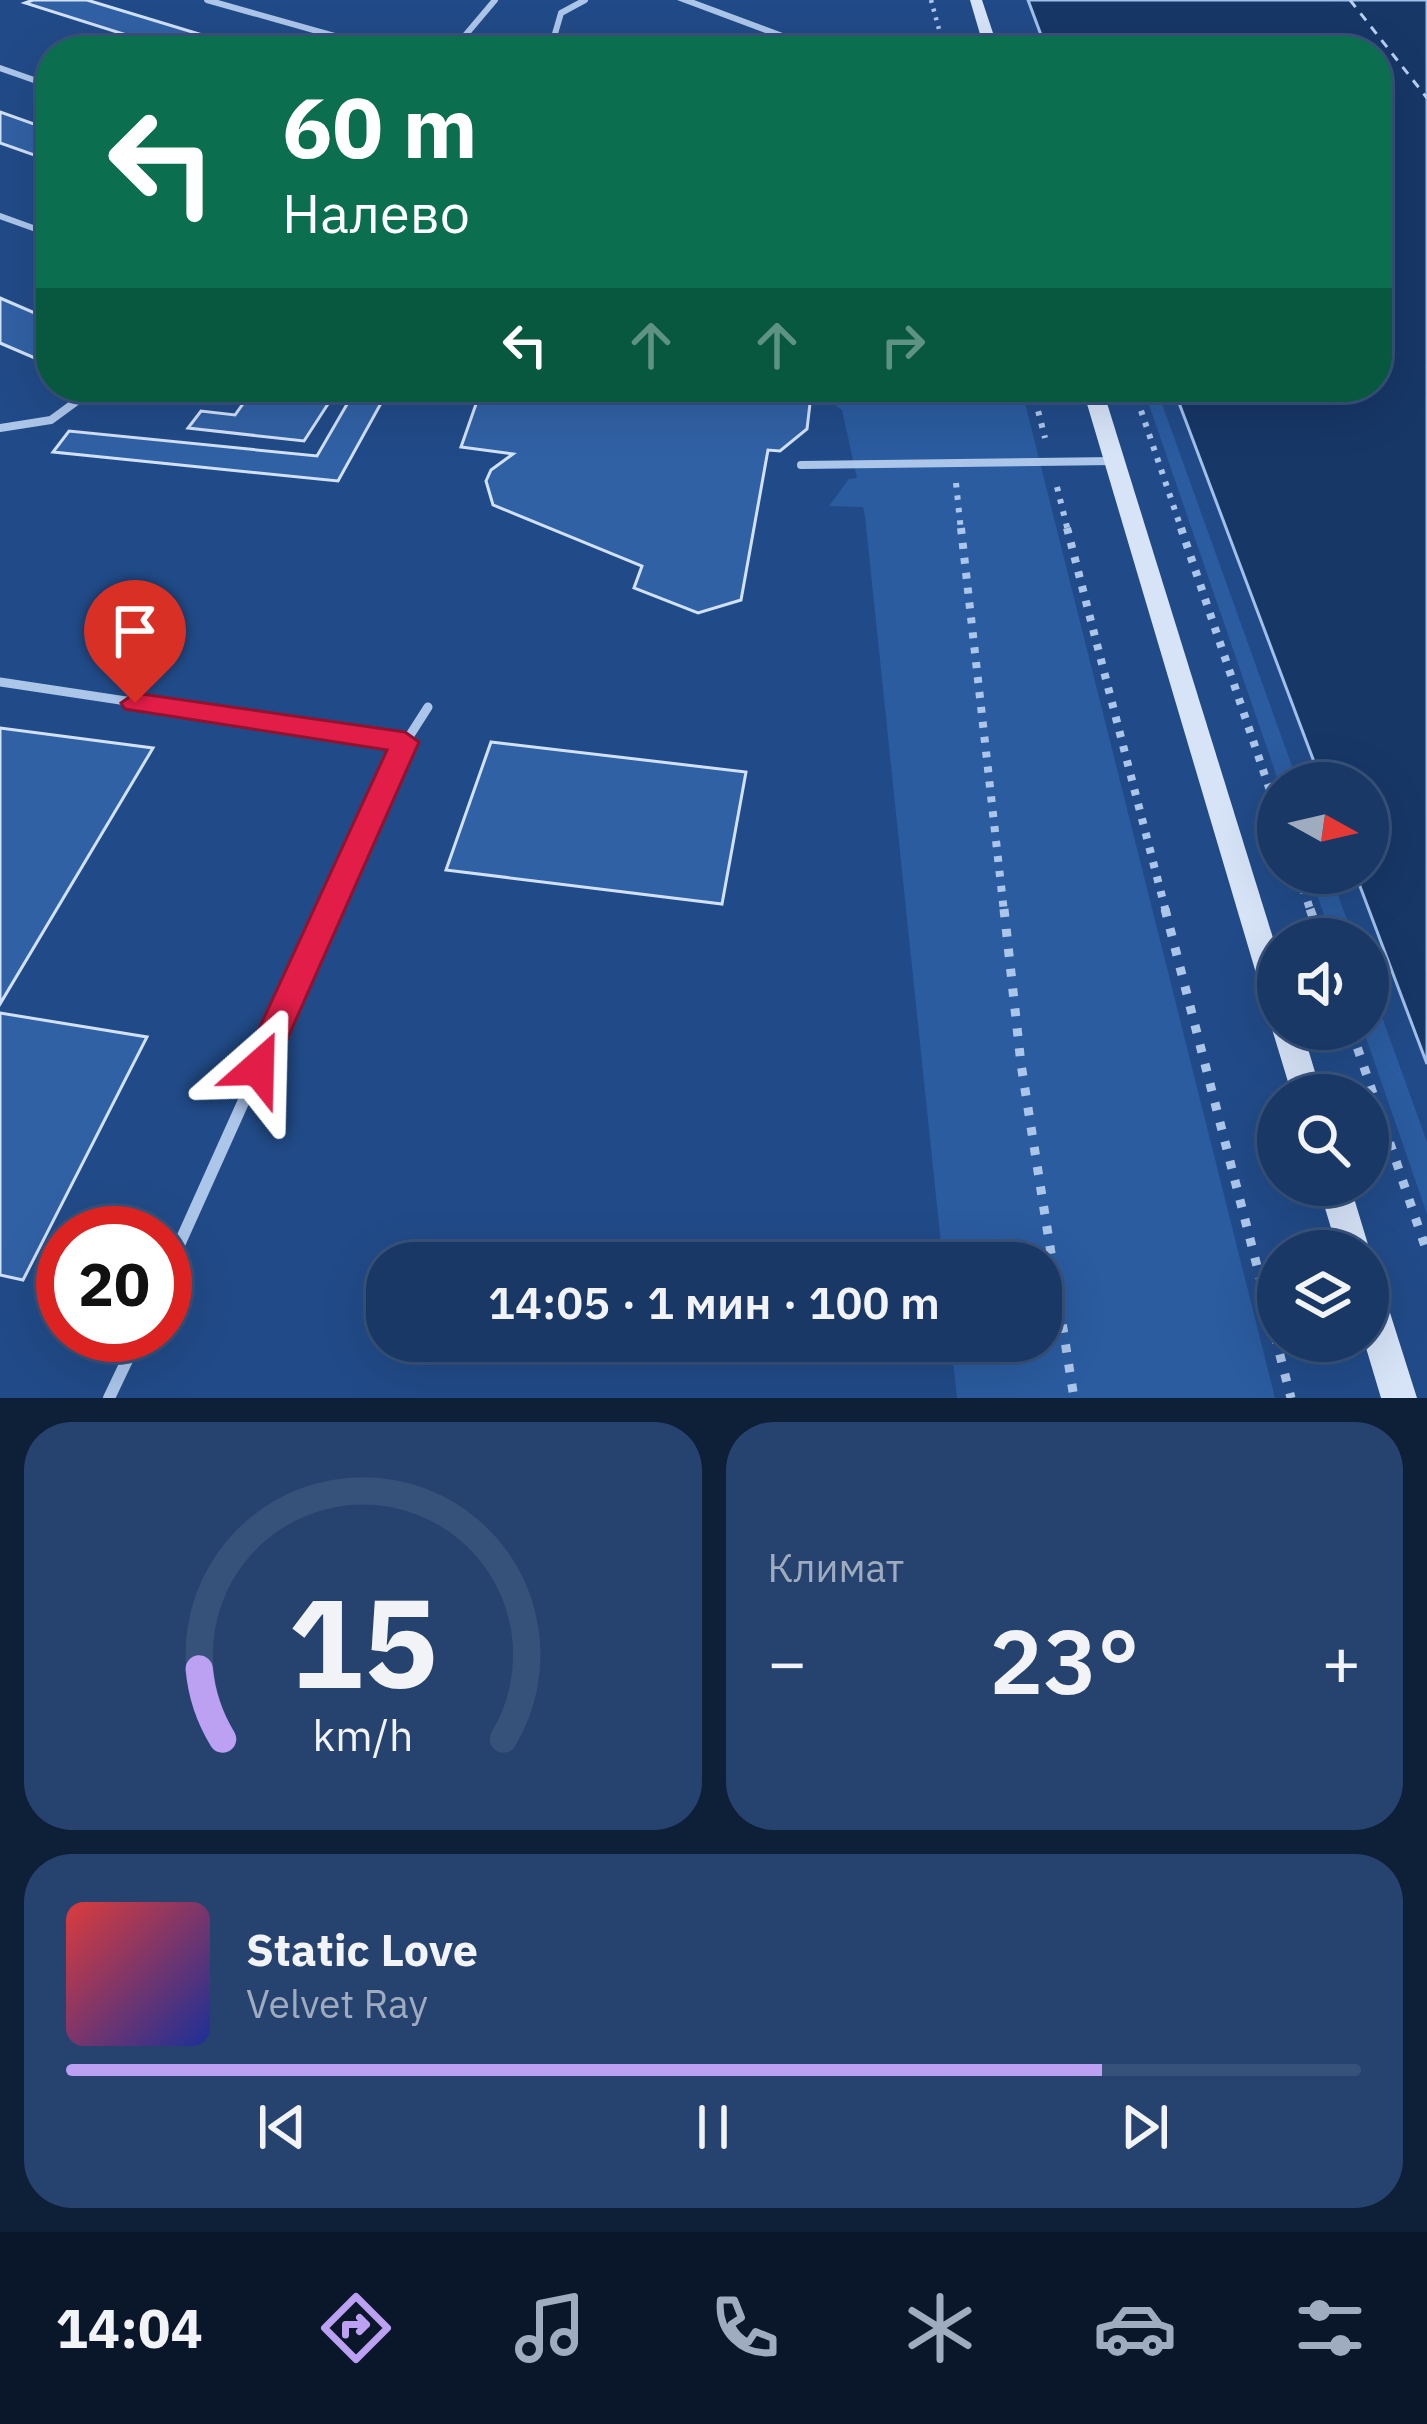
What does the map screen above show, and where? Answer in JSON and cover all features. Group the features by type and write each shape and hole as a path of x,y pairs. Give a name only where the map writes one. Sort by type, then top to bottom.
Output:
{"main road":[{"path":"976,0 987,36"},
{"path":"1096,402 1257,931"},
{"path":"1388,1362 1399,1398"}],"street":[{"path":"683,0 783,36"}],"lane":[{"path":"207,0 335,36"},
{"path":"465,36 496,0"},
{"path":"554,36 561,13 585,0"},
{"path":"0,68 36,81"},
{"path":"0,216 36,229"},
{"path":"0,428 51,420 76,402"},
{"path":"801,465 1114,461"},
{"path":"0,682 405,742"},
{"path":"192,1216 405,742 428,707"},
{"path":"109,1398 126,1362"}],"path":[{"path":"932,0 942,36"},
{"path":"1035,402 1291,1398"},
{"path":"1138,402 1260,762"},
{"path":"959,463 958,500 1021,1064 1074,1398"},
{"path":"1358,1050 1427,1252"}],"shaded area":[{"path":"1028,0 1427,0 1427,1064 1389,963 1389,918 1372,918 1363,894 1389,894 1389,762 1314,762 1179,402 1392,402 1392,36 1041,36"},
{"path":"831,402 1025,402 1257,1326 1257,1362 1266,1362 1275,1398 957,1398 953,1362 1062,1362 1062,1242 941,1242 865,516 863,507 829,506 849,479 857,478 842,410"},
{"path":"1148,402 1161,402 1290,762 1272,762"},
{"path":"1317,894 1338,894 1346,918 1325,918"},
{"path":"1389,1036 1427,1142 1427,1214 1389,1104 1389,1074 1379,1074 1370,1050 1389,1050"}],"building":[{"path":"87,0 206,36 130,36 25,3"},
{"path":"0,112 36,125 36,156 0,143"},
{"path":"0,298 36,314 36,359 0,343"},
{"path":"244,402 329,402 304,441 188,428 201,411 235,415"},
{"path":"348,402 382,402 338,481 53,452 69,431 317,456"},
{"path":"477,402 810,402 807,429 780,451 768,450 741,600 698,613 634,588 642,566 493,505 486,481 491,470 513,454 461,447"},
{"path":"0,728 153,748 0,1004"},
{"path":"491,742 746,772 722,904 446,870"},
{"path":"0,1013 147,1037 61,1206 36,1206 36,1255 23,1280 0,1275"}],"ferry route":[{"path":"1350,0 1378,36"},
{"path":"1392,53 1427,98"}],"route":[{"path":"135,703 405,742 258,1068"}]}
